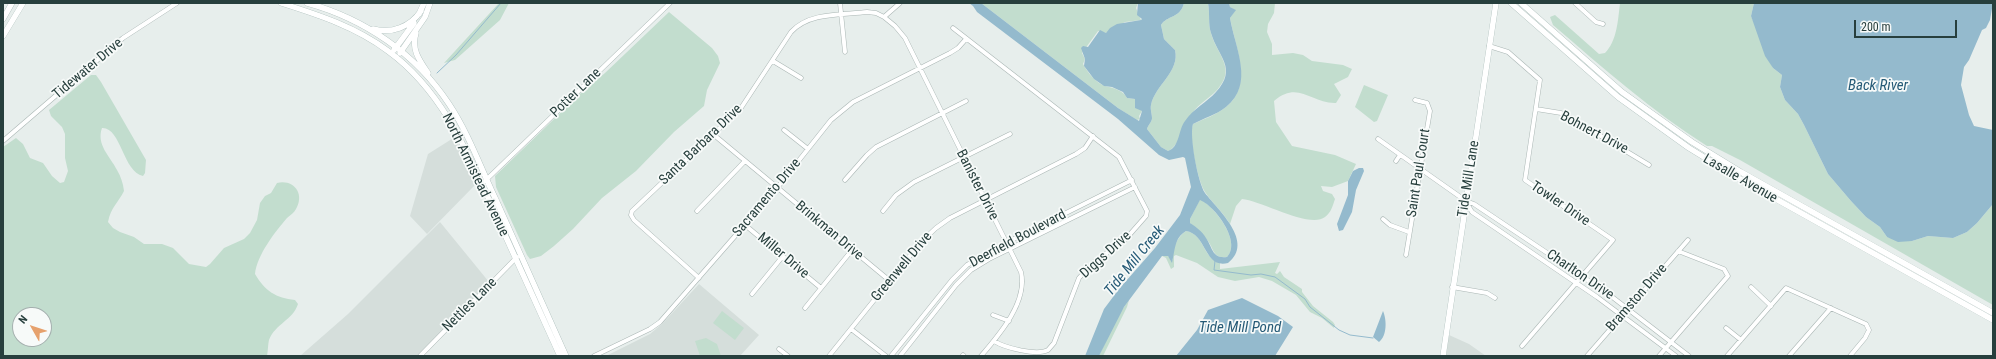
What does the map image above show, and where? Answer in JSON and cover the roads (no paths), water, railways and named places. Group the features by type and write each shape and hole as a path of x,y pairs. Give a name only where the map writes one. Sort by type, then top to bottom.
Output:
{"main road":[{"path":"3,19 12,3"},
{"path":"3,36 23,3"},
{"name":"North Armistead Avenue","path":"281,3 324,16 372,40 407,67 443,109 459,136 482,184 560,356"},
{"name":"North Armistead Avenue","path":"307,3 333,11 364,26 401,51 434,83 450,105 464,131 566,356"},
{"path":"392,54 421,11 424,3"},
{"path":"398,59 401,51 427,14 430,3"},
{"name":"Tide Mill Lane","path":"1443,356 1452,287 1496,3"},
{"name":"Lasalle Avenue","path":"1511,3 1618,97 1689,148 1738,178 1993,320"},
{"name":"Lasalle Avenue","path":"1521,3 1608,80 1638,104 1692,142 1741,172 1993,313"},
{"path":"364,26 382,31 393,30 408,24 421,11"},
{"path":"418,28 414,41 415,51 434,83"},
{"path":"407,67 418,72 422,71"}],"street":[{"name":"Tidewater Drive","path":"3,141 123,38 177,3"},
{"name":"Potter Lane","path":"482,184 670,3"},
{"path":"840,3 845,52"},
{"path":"884,18 900,3"},
{"path":"1575,3 1596,22 1603,24"},
{"name":"Santa Barbara Drive","path":"699,278 639,225 632,217 631,213 741,108 791,32 800,23 811,18 841,16 867,12 876,13 884,18"},
{"name":"Banister Drive","path":"884,18 902,34 1021,272 1022,283 1009,321 982,356"},
{"name":"Diggs Drive","path":"953,28 1119,157 1146,208 1146,216 1124,241 1094,262 1083,272 1075,284 1054,342 1048,350 1035,352 1000,344 994,341"},
{"name":"Sacramento Drive","path":"594,356 650,329 660,322 777,188 831,120 846,107 950,53 966,39"},
{"name":"Towler Drive","path":"1489,46 1508,52 1540,80 1525,180 1614,240 1522,346"},
{"path":"773,61 801,78"},
{"name":"Saint Paul Court","path":"1406,255 1419,168 1430,111 1427,103 1415,100"},
{"path":"845,180 876,147 966,101"},
{"name":"Bohnert Drive","path":"1536,109 1561,113 1649,165"},
{"path":"784,130 808,149"},
{"path":"883,211 896,195 914,182 963,156 1010,134"},
{"name":"Brinkman Drive","path":"714,135 890,281"},
{"name":"Greenwell Drive","path":"830,356 921,242 936,228 950,218 1076,154 1085,148 1093,136"},
{"name":"Charlton Drive","path":"1378,139 1466,201 1474,204 1582,276 1689,356"},
{"path":"1396,161 1400,155"},
{"path":"697,211 745,161"},
{"name":"Deerfield Boulevard","path":"891,356 960,272 977,259 1132,180"},
{"name":"Deerfield Boulevard","path":"900,356 964,276 981,263 1135,187"},
{"name":"Charlton Drive","path":"1466,201 1472,212 1577,283 1676,356"},
{"path":"1383,219 1390,225 1410,232"},
{"name":"Miller Drive","path":"745,225 821,288"},
{"name":"Bramston Drive","path":"1587,356 1688,240"},
{"path":"805,308 852,250"},
{"path":"1659,356 1728,276 1724,269 1678,251"},
{"name":"Nettles Lane","path":"420,356 520,254"},
{"path":"752,294 783,256"},
{"path":"1452,287 1487,293 1495,298"},
{"path":"1751,287 1771,306"},
{"path":"1727,356 1786,288 1866,324 1869,330 1868,335 1850,356"},
{"path":"1789,356 1831,308"},
{"path":"993,315 1009,321"},
{"path":"1726,328 1741,340"},
{"path":"851,329 886,356"},
{"path":"779,349 788,356"}],"water":[{"path":"969,3 981,3 1118,108 1139,121 1142,111 1135,108 1135,99 1127,98 1123,92 1112,87 1104,86 1094,79 1084,66 1085,59 1081,48 1083,46 1088,47 1100,30 1106,33 1110,28 1117,24 1141,20 1142,19 1137,15 1138,3 1184,3 1180,12 1161,25 1164,39 1175,50 1176,58 1171,72 1153,98 1151,107 1152,119 1147,129 1161,147 1168,151 1175,146 1183,125 1188,117 1216,92 1222,84 1225,76 1226,69 1224,62 1210,30 1208,3 1229,3 1230,7 1236,10 1230,18 1241,65 1240,88 1235,98 1226,107 1193,124 1192,130 1195,159 1202,188 1232,226 1238,246 1235,255 1228,263 1214,261 1198,238 1193,233 1186,231 1177,241 1172,263 1168,256 1162,256 1124,307 1099,356 1085,356 1104,309 1119,289 1155,248 1180,215 1191,187 1185,158 1183,157 1169,160 1159,155 1118,119 977,12","holes":["1200,200 1213,209 1225,225 1229,234 1231,250 1227,257 1216,255 1203,233 1190,223 1190,219"]},
{"name":"Back River","path":"1754,3 1993,3 1990,20 1986,28 1982,30 1969,60 1964,67 1961,85 1969,115 1974,126 1993,130 1993,204 1977,223 1967,232 1953,238 1928,236 1912,241 1898,242 1887,237 1880,227 1866,217 1828,174 1798,114 1785,100 1780,87 1782,75 1773,68 1765,56 1751,16"},
{"path":"1363,168 1364,171 1356,190 1352,212 1343,230 1339,231 1337,224 1348,195 1348,181 1353,171"},
{"name":"Tide Mill Pond","path":"1242,298 1278,316 1293,327 1275,356 1176,356 1197,330 1208,310"},
{"path":"1383,311 1386,328 1384,336 1379,342 1373,337"}],"waterway":[{"path":"437,73 456,55 501,3"},
{"path":"1215,261 1214,270 1251,275 1261,274 1275,277 1305,299 1310,307 1339,330 1350,335 1373,338"}],"water label":[{"name":"Tide Mill Creek","path":"1135,261"}]}
